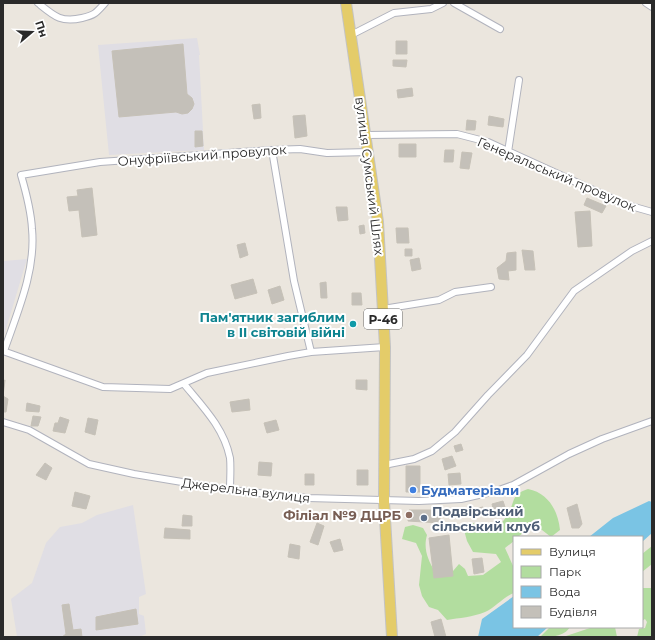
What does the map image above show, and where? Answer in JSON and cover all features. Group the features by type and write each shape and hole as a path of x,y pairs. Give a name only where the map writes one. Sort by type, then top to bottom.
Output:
{"main road":[{"name":"вулиця Сумський Шлях","path":"346,3 367,135 378,222 385,346 384,501 392,637"}],"street":[{"path":"38,3 54,16 70,21 95,15 105,3"},
{"path":"351,35 394,13 430,9 443,3"},
{"path":"454,3 500,29"},
{"path":"646,3 652,6"},
{"path":"508,152 519,80"},
{"name":"Генеральський провулок","path":"367,135 457,134 488,142 624,204 652,212"},
{"path":"272,150 294,281 311,352"},
{"name":"Онуфріївський провулок","path":"3,351 22,298 32,251 32,229 21,175 100,162 272,150 300,150 327,153 369,152"},
{"path":"384,465 414,459 432,451 456,432 488,395 526,355 574,291 632,251 652,241"},
{"path":"383,309 439,300 455,292 490,287"},
{"path":"3,351 103,387 170,389 207,373 311,352 385,346"},
{"path":"184,384 217,426 225,442 230,460 230,490"},
{"name":"Джерельна вулиця","path":"3,422 29,430 89,464 134,474 230,490 308,498 384,501 461,499 496,491 513,485 582,448 652,421"}],"shaded area":[{"path":"197,38 200,55 204,150 109,155 98,45"},
{"path":"3,257 4,261 27,259 3,339"},
{"path":"133,505 146,594 139,597 139,614 144,616 146,634 139,637 17,637 11,599 32,583 46,543 60,527 82,523 97,515"}],"green space":[{"path":"528,489 535,491 546,498 554,509 560,530 552,536 550,536 542,530 531,526 519,536 513,536 513,542 505,548 513,566 513,594 489,610 480,614 447,620 438,610 429,607 422,596 419,585 422,556 416,543 402,539 405,527 413,525 423,528 427,535 427,554 435,572 453,571 459,564 465,569 468,576 483,575 501,562 496,554 473,552 467,541 464,530 473,523 483,529 494,532 508,514 516,496 522,491"},
{"path":"652,546 652,564 643,571 643,553"},
{"path":"643,588 652,588 652,637 637,637 639,629 645,628 647,622 645,619 643,620"},
{"path":"549,628 569,628 561,635 540,637"},
{"path":"590,628 615,628 617,637 563,637"}],"water":[{"path":"649,501 652,502 652,533 643,541 643,536 590,536 613,518"},
{"path":"513,597 513,628 547,628 537,637 478,637 482,619"}],"building":[{"path":"396,41 407,41 407,54 396,54"},
{"path":"183,44 187,94 192,98 194,104 192,109 188,113 182,114 176,112 119,117 112,51"},
{"path":"393,60 407,60 406,67 393,66"},
{"path":"412,88 413,96 398,98 397,90"},
{"path":"260,104 261,118 254,119 252,105"},
{"path":"305,115 307,136 295,138 293,116"},
{"path":"489,116 504,119 503,127 488,125"},
{"path":"467,120 476,121 475,130 466,130"},
{"path":"195,131 202,131 203,146 195,147"},
{"path":"399,144 416,144 416,157 399,157"},
{"path":"445,150 454,150 453,162 444,162"},
{"path":"462,152 472,153 469,169 460,168"},
{"path":"92,188 97,235 82,237 79,210 69,211 67,197 78,196 77,190"},
{"path":"587,198 606,206 602,213 584,205"},
{"path":"336,207 347,207 348,220 338,221"},
{"path":"590,211 592,246 578,247 575,212"},
{"path":"364,225 365,233 360,234 359,226"},
{"path":"396,228 408,228 409,243 397,243"},
{"path":"245,243 248,255 240,258 237,245"},
{"path":"405,249 412,249 412,256 405,256"},
{"path":"522,250 533,251 535,270 525,270"},
{"path":"516,252 516,270 508,271 509,280 499,279 497,268 506,261 507,253"},
{"path":"419,258 421,269 412,271 410,260"},
{"path":"253,279 257,293 235,299 231,285"},
{"path":"326,282 327,298 321,298 320,283"},
{"path":"280,286 284,300 272,304 268,290"},
{"path":"352,293 361,293 362,305 352,305"},
{"path":"5,380 3,396 3,381"},
{"path":"356,380 367,380 367,390 356,389"},
{"path":"3,396 8,399 6,412 3,412"},
{"path":"249,399 250,410 232,412 230,402"},
{"path":"27,403 40,406 39,412 26,411"},
{"path":"33,416 41,417 38,426 31,426"},
{"path":"60,417 69,420 65,433 53,431 55,423 58,423"},
{"path":"88,418 98,420 95,435 85,432"},
{"path":"276,420 279,430 267,433 264,423"},
{"path":"461,444 463,450 456,452 454,446"},
{"path":"452,456 456,466 445,470 442,459"},
{"path":"259,462 272,463 271,476 258,475"},
{"path":"45,463 52,468 46,480 36,475"},
{"path":"406,466 420,466 420,492 406,492"},
{"path":"357,470 368,470 368,485 357,485"},
{"path":"460,473 461,484 449,485 448,474"},
{"path":"305,474 314,474 314,485 305,485"},
{"path":"75,492 90,496 86,509 72,506"},
{"path":"503,501 506,510 494,513 492,504"},
{"path":"577,504 582,524 579,528 572,528 567,508"},
{"path":"483,507 485,514 475,517 472,509"},
{"name":"Подвірський сільський клуб","path":"409,510 440,510 440,523 408,521"},
{"path":"183,515 192,516 192,526 182,526"},
{"path":"317,523 324,526 318,545 310,542"},
{"path":"165,528 190,530 190,539 164,538"},
{"path":"449,535 453,576 434,578 429,538"},
{"path":"340,539 343,550 334,552 330,542"},
{"path":"290,544 300,546 299,559 288,557"},
{"path":"482,558 484,572 474,574 472,559"},
{"path":"69,604 73,630 81,629 82,637 62,637 66,634 62,605"},
{"path":"136,609 138,624 96,630 96,617"},
{"path":"441,619 446,637 435,637 431,622"}],"place":[{"name":"Пам'ятник загиблим в II світовій війні","path":"353,324"},
{"name":"Будматеріали","path":"413,490"},
{"name":"Філіал №9 ДЦРБ","path":"409,515"},
{"name":"Подвірський сільський клуб","path":"424,518"}]}
